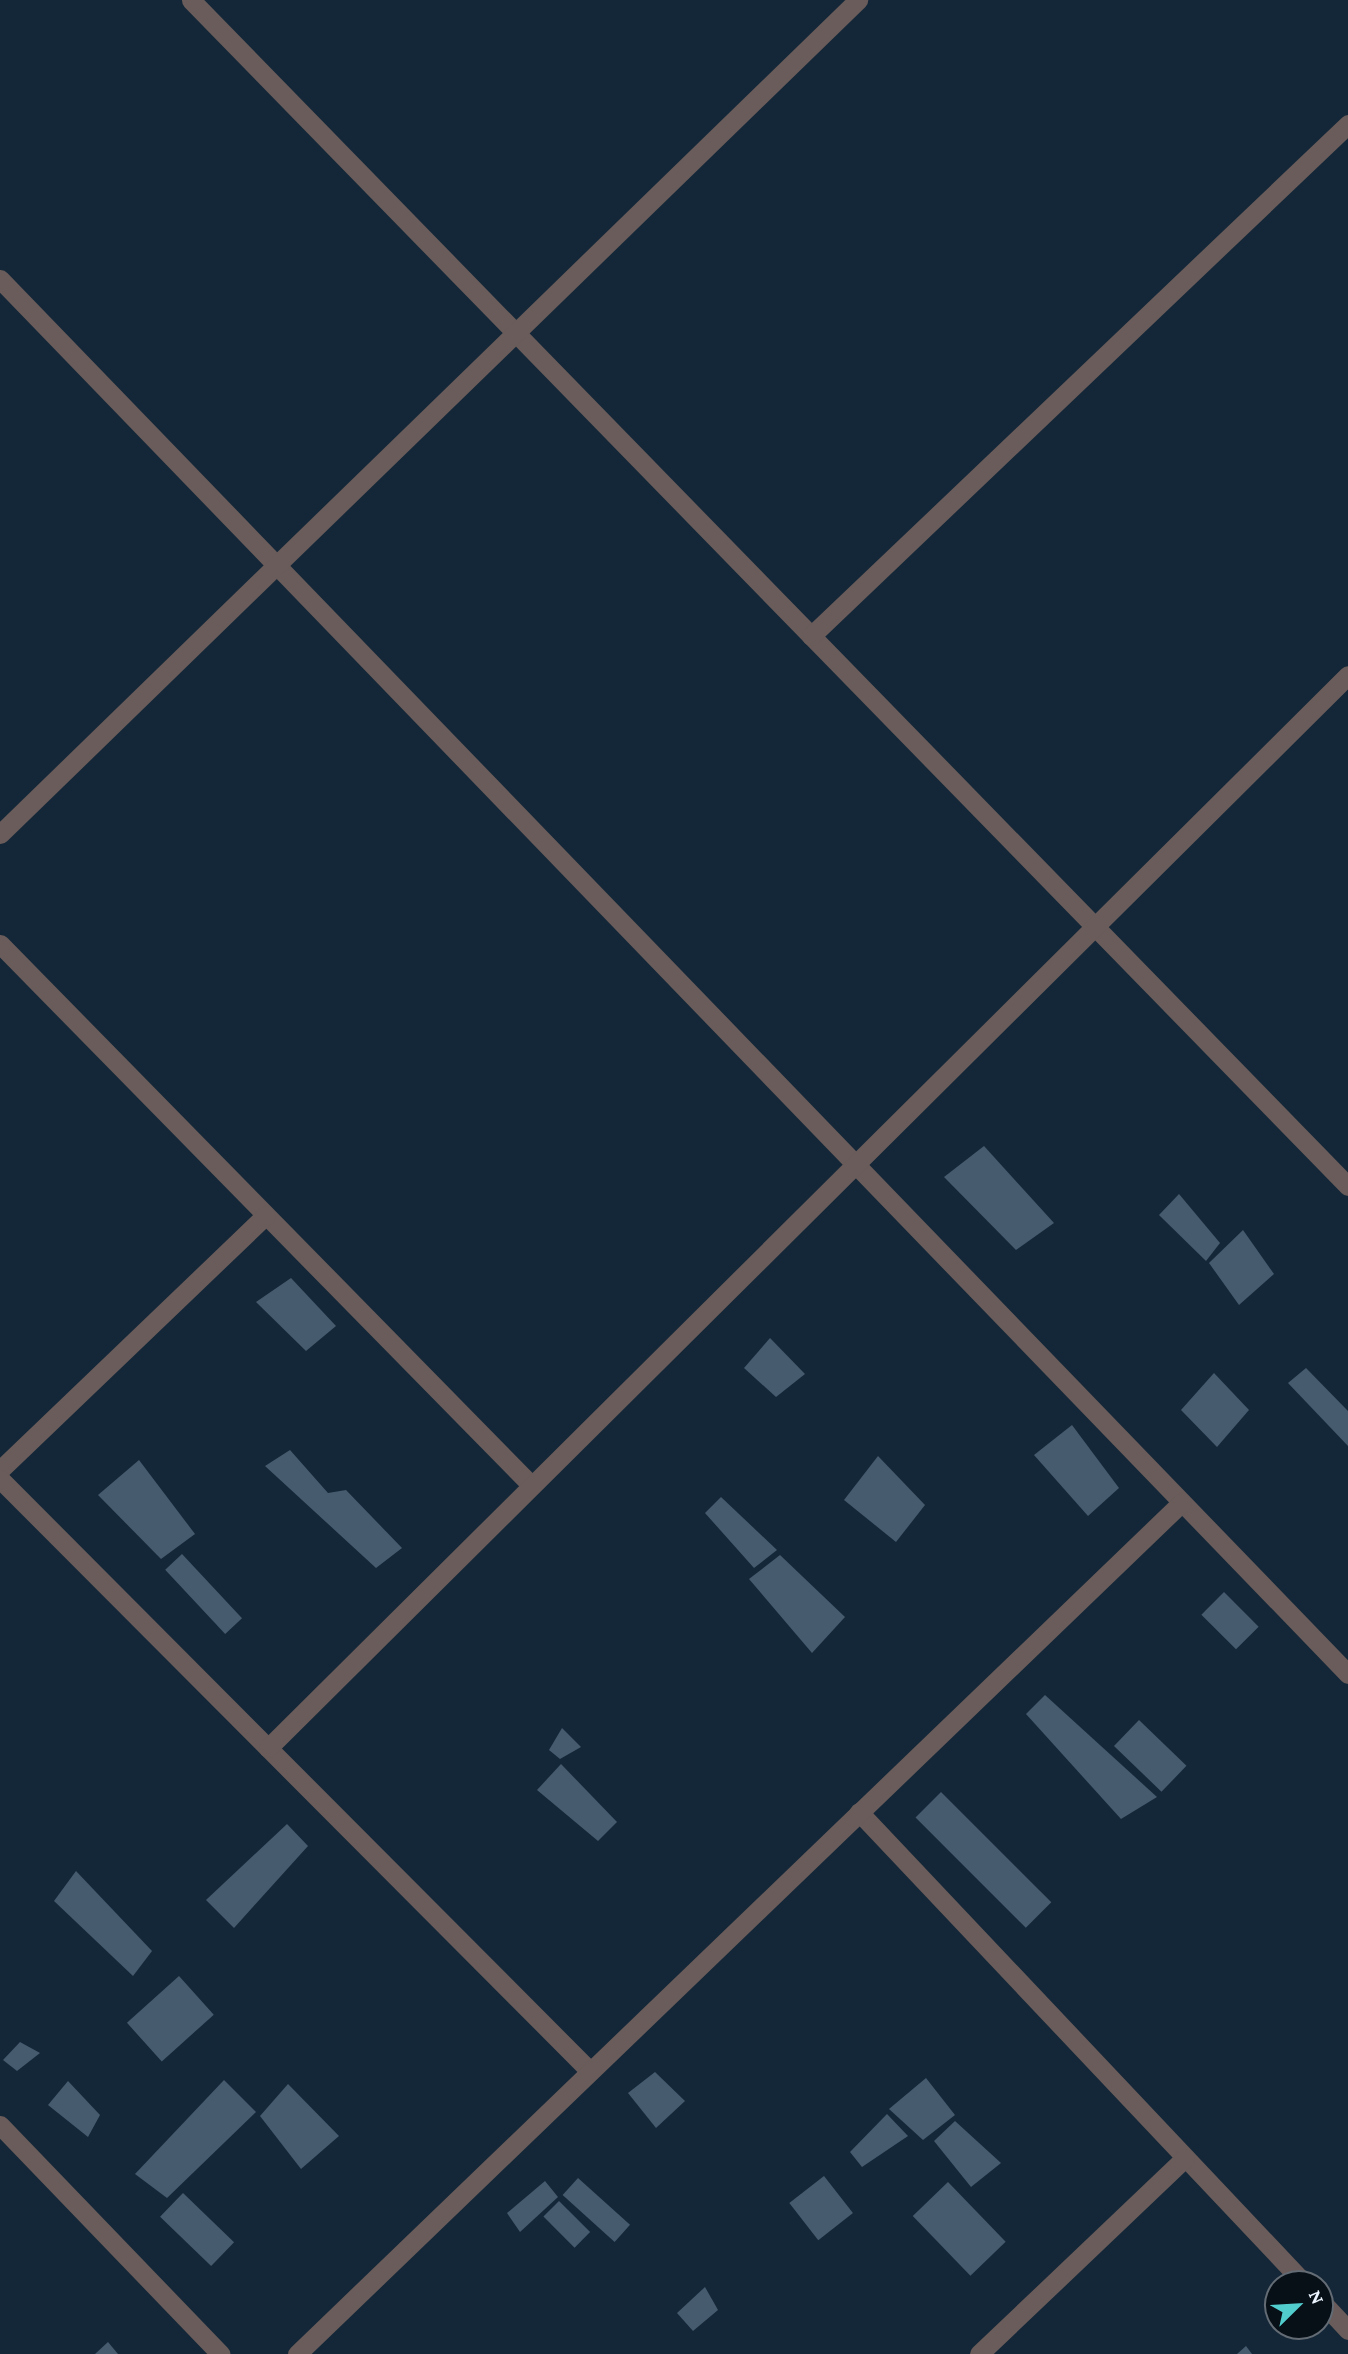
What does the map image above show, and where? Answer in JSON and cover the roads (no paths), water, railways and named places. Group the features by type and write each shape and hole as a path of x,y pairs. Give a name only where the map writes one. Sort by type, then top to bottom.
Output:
{"street":[{"path":"191,0 1348,1186"},
{"path":"0,834 858,0"},
{"path":"811,636 1348,124"},
{"path":"0,279 1348,1674"},
{"path":"268,1748 1348,675"},
{"path":"0,944 531,1485"},
{"path":"0,1470 266,1215"},
{"path":"0,1479 590,2071"},
{"path":"297,2354 1182,1502"},
{"path":"859,1812 1292,2270"},
{"path":"0,2125 220,2354"},
{"path":"979,2354 1185,2158"},
{"path":"1334,2315 1348,2330"}]}
